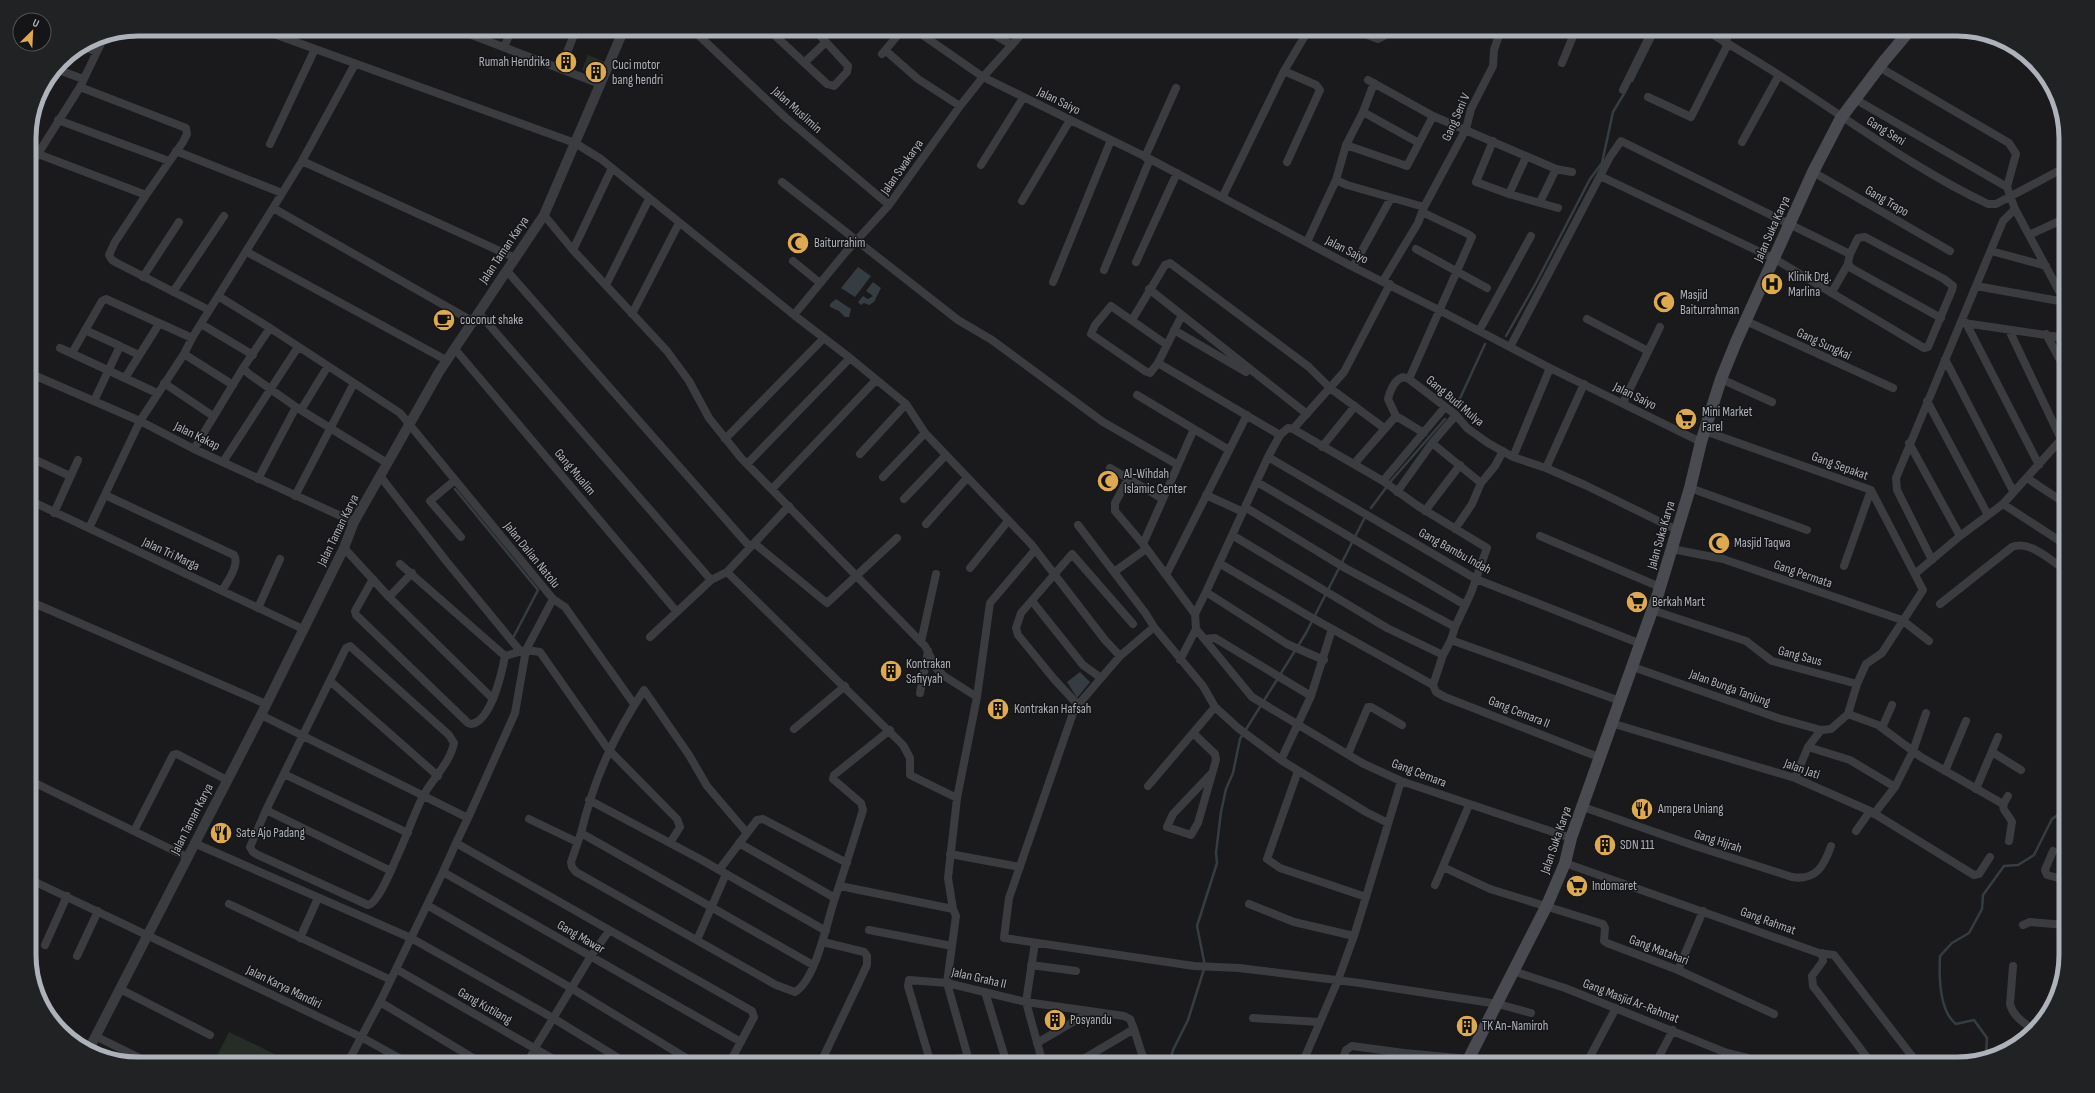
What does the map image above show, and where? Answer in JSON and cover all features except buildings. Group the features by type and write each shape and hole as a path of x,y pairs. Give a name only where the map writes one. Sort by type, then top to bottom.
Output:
{"main road":[{"name":"Jalan Suka Karya","path":"1469,1057 1498,1004 1547,905 1565,863 1571,838 1601,758 1660,588 1690,488 1703,436 1722,379 1746,321 1813,172 1841,118 1879,67 1905,36"}],"street":[{"path":"279,36 576,143 612,168 906,404 925,433 1035,550 1105,640 1120,656"},
{"path":"475,36 600,84"},
{"path":"504,47 509,36"},
{"name":"Jalan Taman Karya","path":"91,1045 261,715 344,548 354,522 409,422 446,360 544,215 621,36"},
{"name":"Jalan Muslimin","path":"699,36 786,118 889,206"},
{"path":"777,36 827,84 832,86 836,84 847,72 848,68 820,36"},
{"path":"897,36 884,53 918,79 960,106"},
{"name":"Jalan Saiyo","path":"924,36 983,77 1023,98 1223,196 1353,267 1440,310 1550,368 1622,403 1703,436"},
{"path":"996,36 1012,45"},
{"name":"Jalan Swakarya","path":"794,315 845,253 889,206 960,106 983,77 1020,36"},
{"path":"1223,196 1284,72 1305,36"},
{"path":"1370,36 1378,39 1384,36"},
{"name":"Gang Seni V","path":"1293,429 1344,372 1386,283 1418,223 1423,209 1466,129 1471,109 1493,66 1494,50 1499,36"},
{"path":"1562,63 1573,36"},
{"path":"1623,90 1650,36"},
{"name":"Gang Seni","path":"1716,36 1779,75 1841,118 1918,165 1988,204 1996,204 2009,191 2059,169"},
{"path":"1648,98 1691,117 1729,36"},
{"path":"561,68 573,37"},
{"path":"36,157 82,83 102,42"},
{"path":"805,62 825,43"},
{"path":"89,49 97,52"},
{"path":"270,144 315,49"},
{"path":"89,528 140,421 164,382 184,354 192,338 202,324 208,310 247,252 302,161 356,64"},
{"path":"1879,67 2009,143 2016,154 2009,191 2015,209 2059,291"},
{"path":"61,71 82,83 185,128 187,132 186,136 146,195 109,254 112,260 208,310"},
{"path":"1284,72 1316,85 1320,90 1287,162"},
{"path":"1742,142 1779,75"},
{"path":"1307,242 1336,180 1346,145 1363,112 1371,82 1433,116 1466,129 1556,170 1572,172"},
{"path":"1104,270 1147,158 1176,88"},
{"path":"981,165 1023,98"},
{"path":"1855,99 2009,191"},
{"path":"1363,112 1419,143"},
{"path":"1346,145 1407,166 1433,116"},
{"path":"58,120 169,161"},
{"path":"1022,201 1070,120"},
{"path":"1052,282 1111,140"},
{"path":"1493,141 1476,182 1509,194 1558,208"},
{"path":"1510,347 1618,143 1622,142 1850,254"},
{"path":"176,151 282,194"},
{"path":"38,154 146,195"},
{"path":"1509,194 1526,157"},
{"path":"302,161 515,258"},
{"path":"573,250 612,168"},
{"path":"1540,202 1556,170"},
{"name":"Gang Trapo","path":"1813,172 1950,251"},
{"path":"1136,262 1177,173"},
{"path":"1600,176 1775,259 1926,349 1953,288 1944,279 1864,237 1858,238 1850,254 1848,264 1832,292"},
{"path":"1336,180 1347,185 1423,209"},
{"path":"782,182 858,240 958,320 992,340 1103,422 1178,464"},
{"path":"1353,267 1391,198"},
{"path":"606,285 649,199"},
{"path":"273,208 475,316 711,580"},
{"name":"Gang Budi Mulya","path":"1423,209 1468,234 1472,238 1409,379 1456,415 1467,428 1513,457 1546,468 1677,530"},
{"path":"1932,560 1896,487 1897,474 1945,359 1964,323 1976,286 2003,221 2015,209"},
{"path":"544,215 573,250 667,351 688,381 709,418 747,464 928,650 936,668 944,676 977,697"},
{"path":"173,292 224,216"},
{"path":"2029,235 2059,221"},
{"path":"143,277 179,222"},
{"path":"632,314 679,223"},
{"path":"1479,331 1531,236"},
{"path":"1416,249 1487,288"},
{"path":"1991,251 2046,266"},
{"path":"247,252 446,360"},
{"path":"793,261 820,283"},
{"path":"1132,320 1149,289 1165,265 1172,264 1309,367 1330,388 1384,428"},
{"path":"1848,264 1852,268 1941,318"},
{"path":"507,271 752,545 826,602 830,602 856,575 897,538"},
{"path":"1976,286 2059,302"},
{"path":"1149,289 1306,414"},
{"name":"Jalan Dalian Natolu","path":"218,296 270,328 400,413 409,422 553,600 565,608 634,704"},
{"path":"72,353 102,301 106,298 159,324 192,338"},
{"path":"1167,345 1111,306 1095,325 1090,334 1146,373 1151,372 1158,363 1167,345 1174,330 1182,315"},
{"path":"1587,319 1648,351"},
{"name":"Gang Sungkai","path":"1746,321 1893,388"},
{"path":"1964,323 2059,337"},
{"path":"1964,323 2039,465"},
{"path":"125,378 159,324"},
{"path":"202,324 253,355"},
{"path":"1622,403 1660,327"},
{"path":"194,449 213,416 270,328"},
{"path":"85,330 140,355"},
{"path":"1174,330 1268,385"},
{"path":"2009,330 2059,426"},
{"path":"2046,334 2059,358"},
{"path":"725,439 824,338"},
{"path":"94,401 120,346"},
{"path":"223,462 298,347"},
{"path":"60,348 157,393"},
{"name":"Gang Mualim","path":"454,348 677,612"},
{"path":"184,354 233,385"},
{"path":"747,464 850,358"},
{"path":"1945,359 2014,491"},
{"path":"1158,363 1280,435"},
{"path":"258,479 298,409 328,366"},
{"path":"244,368 249,374 298,409 387,463"},
{"path":"1513,457 1550,368"},
{"name":"Jalan Kakap","path":"36,376 140,421 194,449 354,522"},
{"path":"1409,379 1403,377 1399,378 1391,390 1388,399 1396,416 1424,433"},
{"path":"1722,379 1772,402"},
{"path":"772,489 876,380"},
{"path":"164,382 213,416"},
{"path":"295,496 354,383"},
{"path":"1546,468 1584,384"},
{"path":"1137,395 1229,450"},
{"path":"1927,401 1988,515"},
{"path":"860,454 906,404"},
{"path":"1322,447 1355,406"},
{"path":"1390,486 1424,433 1445,407"},
{"path":"1166,575 1247,415"},
{"path":"1390,486 1432,443 1456,415"},
{"path":"1354,464 1396,416"},
{"path":"1180,660 1196,629 1195,614 1268,457 1280,435 1288,428 1293,429 1354,464 1390,486 1425,511 1487,548 1451,640 1442,655 1433,685"},
{"path":"1114,572 1145,546 1163,499 1194,429"},
{"path":"883,477 925,433"},
{"name":"Gang Sepakat","path":"1703,436 1871,490 1916,573 1923,590 1902,620"},
{"path":"1916,573 1960,536 2003,504 2059,442"},
{"path":"1432,443 1481,483"},
{"path":"1909,443 1960,536"},
{"path":"1455,529 1472,504 1481,483 1503,451"},
{"path":"904,499 946,455"},
{"name":"Gang Bambu Indah","path":"1268,457 1476,579 1641,644"},
{"path":"36,460 70,476"},
{"path":"54,513 78,460"},
{"path":"1425,511 1460,465"},
{"path":"1110,468 1163,499"},
{"path":"380,476 447,562 524,651"},
{"path":"926,524 967,478"},
{"path":"2027,478 2059,499"},
{"path":"1128,479 1115,503 1114,509 1145,546 1195,614"},
{"path":"455,480 430,501 460,537"},
{"path":"1257,482 1359,544 1465,605"},
{"path":"1690,488 1807,530"},
{"path":"1844,566 1871,490"},
{"path":"105,495 234,555 236,560 222,591"},
{"path":"1206,495 1244,510 1345,568 1455,627"},
{"name":"Jalan Tri Marga","path":"36,504 303,629"},
{"path":"2003,504 2059,540"},
{"path":"650,637 711,580 727,572 788,506"},
{"path":"970,568 1008,521"},
{"path":"1078,525 1146,614 1154,627 1203,686 1215,707 1238,728 1281,760 1366,812 1388,823"},
{"path":"1232,535 1387,628 1442,655"},
{"path":"1540,536 1660,588"},
{"path":"1940,604 2012,547 2019,544 2041,554 2059,566"},
{"path":"344,548 389,597 493,699"},
{"name":"Gang Permata","path":"1672,549 1723,559 1902,620 1929,641"},
{"path":"968,1057 947,983 956,916 953,909 948,878 957,798 977,697 990,603 1035,550"},
{"path":"1078,705 1054,679 1016,633 1017,622 1021,613 1069,555 1074,555 1133,624"},
{"path":"258,608 280,558"},
{"name":"Gang Cemara II","path":"1219,563 1307,615 1433,685 1436,692 1445,697 1601,758"},
{"path":"400,564 505,656"},
{"path":"727,572 890,730 903,745 908,754 910,775 957,798"},
{"path":"389,597 412,573"},
{"path":"920,642 936,574"},
{"path":"373,579 356,611 357,617 468,723 475,724 481,719 493,699 501,679 505,656"},
{"path":"1206,592 1287,644 1324,660"},
{"path":"351,1057 391,980 443,872 459,845 468,818 516,713 524,651 553,600"},
{"path":"1032,601 1083,665 1101,678"},
{"path":"36,604 266,704"},
{"name":"Gang Saus","path":"1652,610 1749,642 1761,654 1772,661 1857,684"},
{"path":"1795,778 1808,747 1821,730 1834,727 1848,714 1857,684 1866,664 1882,653 1902,620"},
{"path":"1154,627 1120,656 1078,705 1073,713 1009,898 1004,938 1194,966 1211,968 1239,968 1338,980 1498,1004 1531,1013"},
{"path":"1196,629 1205,639 1214,638 1311,696"},
{"path":"1281,760 1297,723 1311,696 1324,660 1332,629"},
{"name":"Gang Cemara","path":"1205,639 1252,697 1362,763 1400,781 1571,838"},
{"path":"1451,640 1620,701"},
{"path":"353,646 453,740 452,749 438,776 424,796 391,871 373,904 365,905 258,855 253,852 250,846 266,810 304,735 346,648 353,646"},
{"path":"920,694 928,650"},
{"path":"505,656 524,651 540,652 608,749 677,819 680,827 670,843"},
{"name":"Jalan Bunga Tanjung","path":"1633,666 1778,718 1821,730"},
{"path":"330,681 438,776"},
{"path":"794,729 845,686"},
{"path":"747,833 706,786 689,756 644,690 634,704 608,749 589,800 571,862 574,869 776,985 792,992 801,987 823,942 863,806 833,780 834,775 890,730"},
{"path":"1882,728 1892,705"},
{"path":"1148,786 1215,707"},
{"path":"1348,754 1368,707 1371,707 1402,725"},
{"path":"1856,831 1895,787 1913,751 1926,713"},
{"path":"1848,714 1882,728 1913,751 2003,804"},
{"path":"261,715 304,735 468,818"},
{"path":"1945,771 1966,721"},
{"name":"Jalan Jati","path":"1612,723 1795,778 1872,812 1968,873 1974,875 1979,874 1990,857"},
{"path":"1193,733 1216,756 1198,823 1191,835 1167,827 1173,814 1211,774"},
{"path":"1976,789 1998,737"},
{"path":"1808,747 1850,760 1895,787"},
{"path":"1992,752 2021,770"},
{"path":"134,831 173,755 177,754 227,780"},
{"path":"1298,771 1267,859 1280,868 1366,897"},
{"path":"284,774 408,833"},
{"path":"1305,1057 1338,980 1354,936 1400,781"},
{"path":"36,783 187,856"},
{"path":"2008,796 2003,804 2004,813 2012,822 2009,841"},
{"path":"589,800 670,843 826,931"},
{"path":"1435,885 1469,805"},
{"name":"Gang Hijrah","path":"1583,807 1695,846 1792,877 1804,879 1817,872 1825,864 1831,846"},
{"path":"266,810 391,871"},
{"path":"529,819 577,842"},
{"path":"697,940 712,907 722,872 739,843 757,820 768,821 847,862"},
{"path":"580,833 813,965"},
{"path":"194,843 411,938 553,1018 617,1057"},
{"path":"739,843 835,898"},
{"path":"459,845 753,1012 754,1017 733,1057"},
{"path":"2053,852 2045,870 2046,875 2059,878"},
{"path":"950,854 1020,867"},
{"name":"Gang Rahmat","path":"1565,863 1822,953 1834,955 1914,1057"},
{"path":"1443,867 1490,889 1547,905"},
{"name":"Gang Mawar","path":"443,872 741,1042"},
{"name":"Jalan Karya Mandiri","path":"36,882 361,1037 397,1057"},
{"path":"840,886 953,909"},
{"path":"45,945 67,896"},
{"path":"300,938 318,898"},
{"path":"229,904 391,980"},
{"path":"1249,904 1294,922 1354,936"},
{"path":"427,905 571,988 684,1057"},
{"name":"Gang Matahari","path":"1547,905 1603,924 1605,928 1604,941 1607,943 1678,970 1774,1014"},
{"path":"77,956 98,911"},
{"path":"1678,970 1703,911"},
{"path":"2023,925 2030,922 2059,924"},
{"path":"869,930 952,946"},
{"path":"530,1057 534,1048 591,956 609,931"},
{"path":"823,942 864,952 867,956 867,965 823,1057"},
{"path":"1035,943 1026,1002 1041,1057"},
{"path":"1822,953 1823,961 1812,976 1813,986 1867,1057"},
{"path":"1031,965 1076,971"},
{"path":"2013,966 2010,1004 2011,1010 2029,1027"},
{"name":"Gang Kutilang","path":"396,969 550,1057"},
{"name":"Gang Masjid Ar-Rahmat","path":"1513,971 1565,988 1673,1030 1727,1053 1744,1057"},
{"name":"Jalan Graha II","path":"929,1057 908,982 911,979 947,983 1026,1002 1129,1018 1134,1029"},
{"path":"120,989 210,1035"},
{"path":"985,992 1004,1057"},
{"path":"380,1002 471,1057"},
{"path":"1590,1057 1616,1008"},
{"path":"1037,1043 1090,1012"},
{"path":"1253,1018 1319,1022"},
{"path":"1087,1057 1134,1029 1143,1057"},
{"path":"1658,1057 1673,1030"},
{"path":"95,1036 138,1057"},
{"path":"1344,1057 1346,1050 1352,1046 1436,1057"},
{"path":"1725,1057 1727,1053"}],"shaded area":[{"path":"588,55 605,62 601,70 592,68 590,73 582,70"},
{"path":"858,267 871,276 855,297 841,288"},
{"path":"873,282 881,288 874,302 869,305 864,303 861,305 858,302 863,296 868,299 873,296 866,291"},
{"path":"836,299 851,309 849,317 845,317 839,311 830,307 830,304"},
{"path":"1080,672 1090,682 1077,698 1067,682"},
{"path":"229,1032 281,1057 216,1057"}],"waterway":[{"path":"1632,81 1654,36"},
{"path":"1506,336 1536,283 1590,179 1602,163 1613,112 1625,92"},
{"path":"1456,407 1485,344"},
{"path":"1371,508 1391,481 1445,419"},
{"path":"455,489 538,590 514,636"},
{"path":"1171,1057 1188,1020 1205,966 1197,926 1217,863 1216,853 1221,812 1226,789 1233,773 1240,739 1306,633 1364,519"},
{"path":"1986,1053 1987,1038 1974,1020 1956,1024 1946,1011 1941,993 1940,956 1952,943 1969,933 1982,909 1983,895 2004,866 2018,865 2034,855 2052,819 2059,814"}],"place":[{"name":"Rumah Hendrika","path":"566,62"},
{"name":"Cuci motor bang hendri","path":"596,72"},
{"name":"Baiturrahim","path":"798,243"},
{"name":"Klinik Drg. Marlina","path":"1772,284"},
{"name":"Masjid Baiturrahman","path":"1664,302"},
{"name":"coconut shake","path":"444,320"},
{"name":"Mini Market Farel","path":"1686,419"},
{"name":"Al-Wihdah Islamic Center","path":"1108,481"},
{"name":"Masjid Taqwa","path":"1719,543"},
{"name":"Berkah Mart","path":"1637,602"},
{"name":"Kontrakan Safiyyah","path":"891,671"},
{"name":"Kontrakan Hafsah","path":"998,709"},
{"name":"Ampera Uniang","path":"1642,809"},
{"name":"Sate Ajo Padang","path":"221,833"},
{"name":"SDN 111","path":"1605,845"},
{"name":"Indomaret","path":"1577,886"},
{"name":"Posyandu","path":"1055,1020"},
{"name":"TK An-Namiroh","path":"1467,1026"}]}
